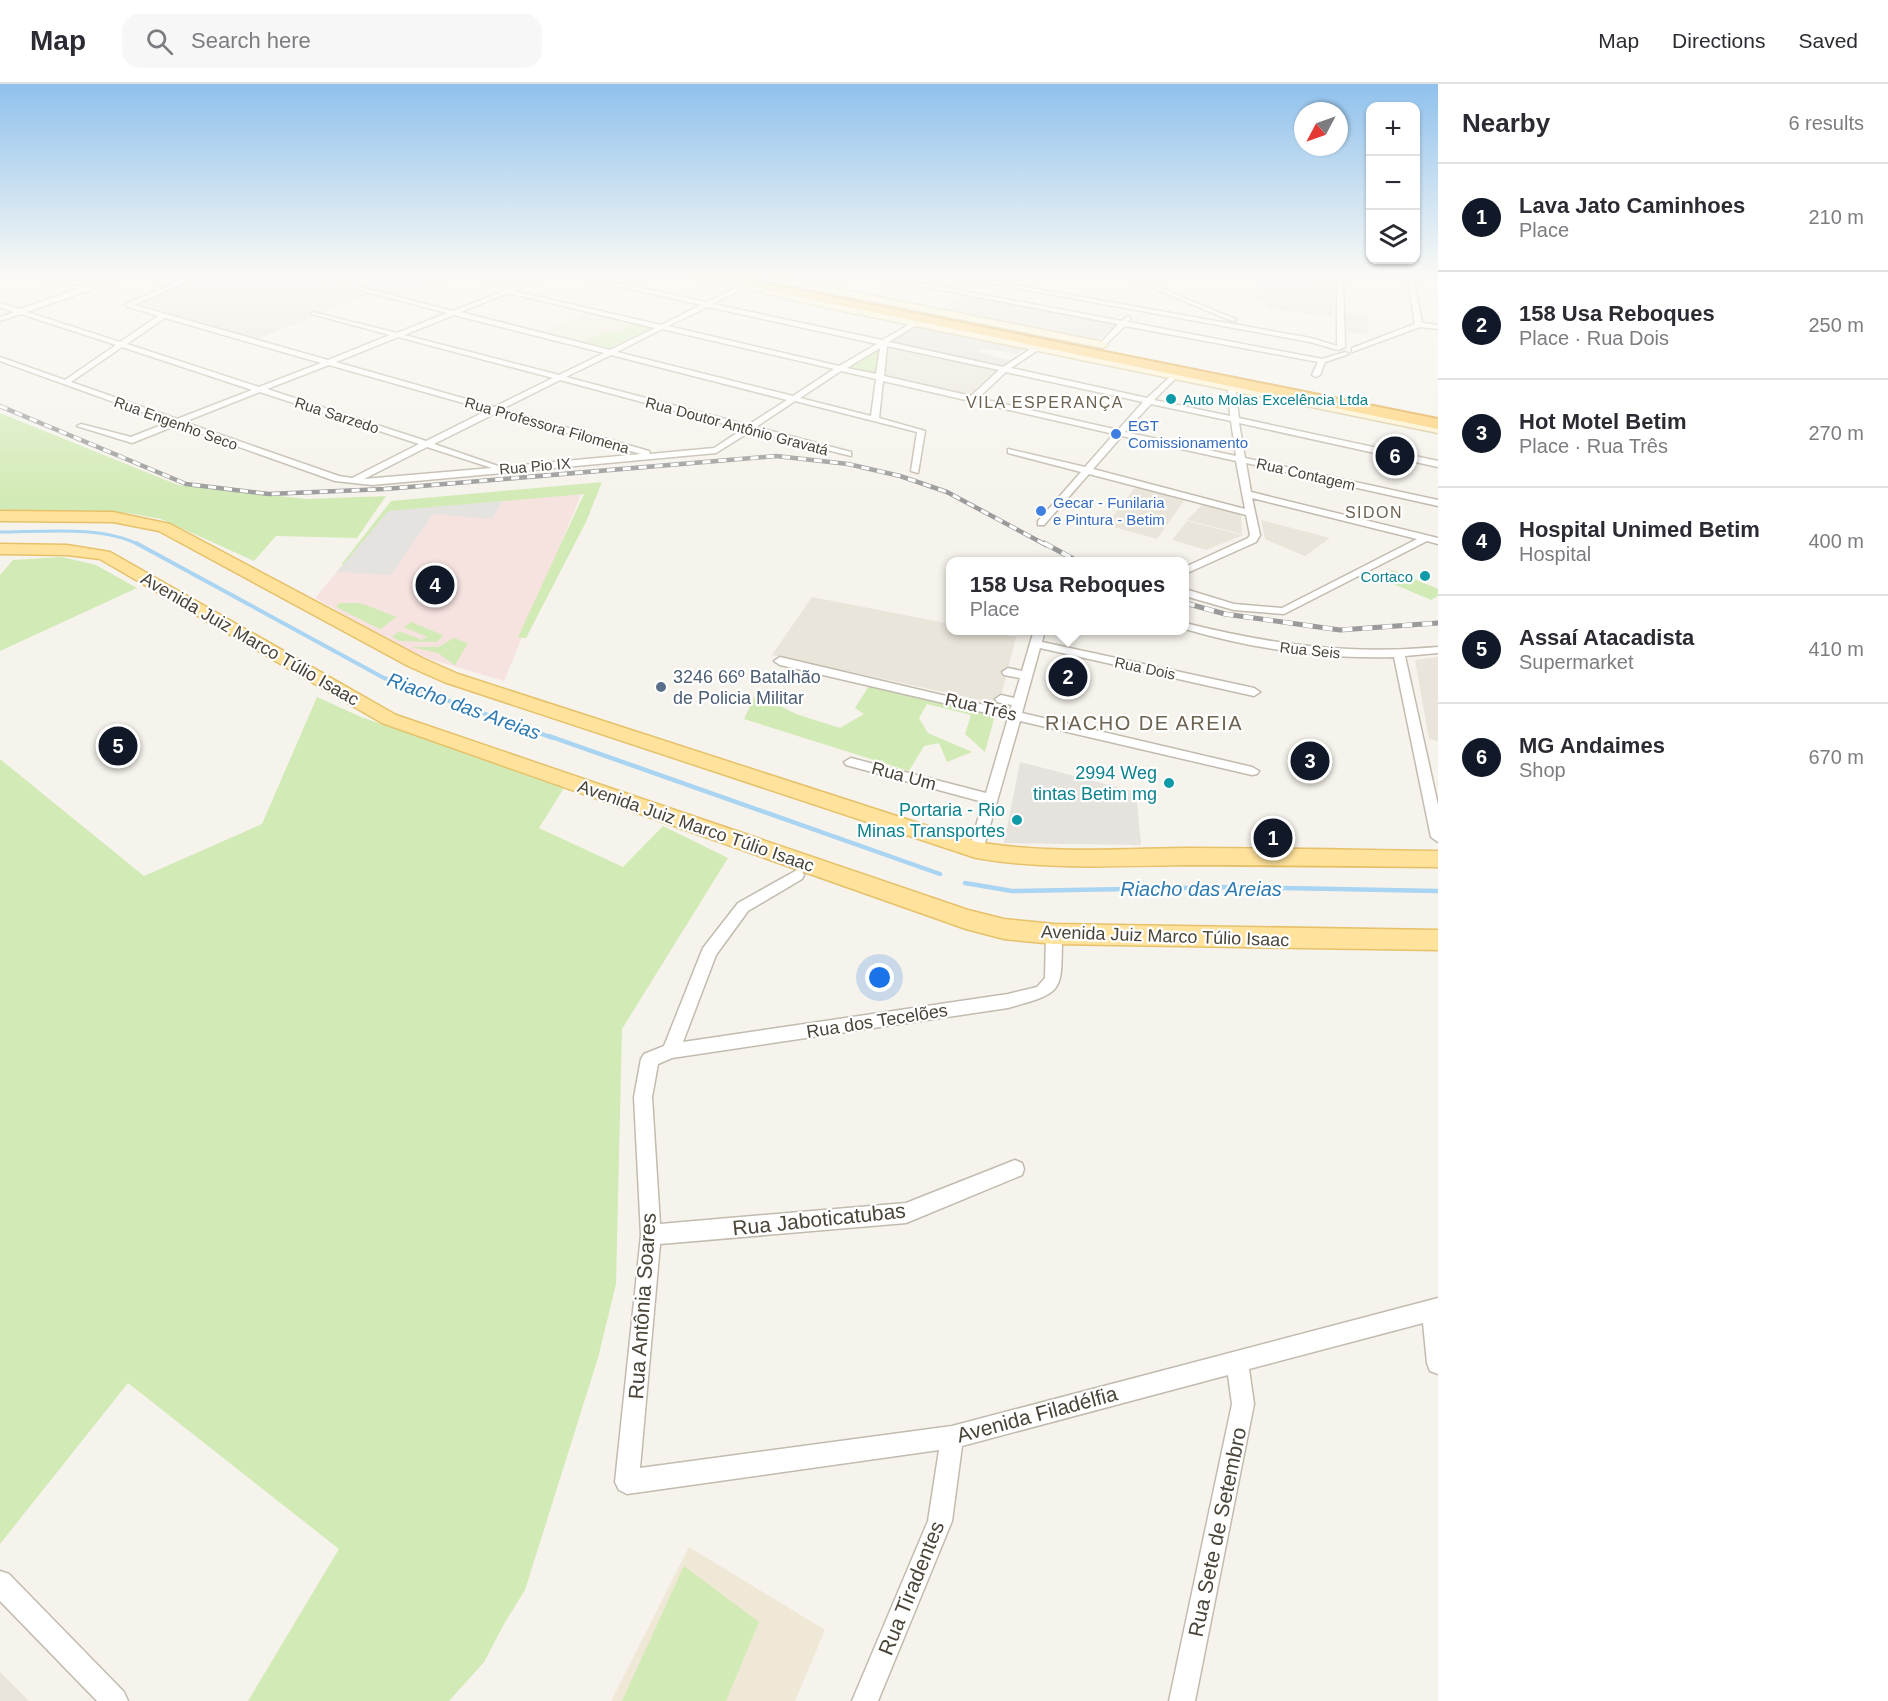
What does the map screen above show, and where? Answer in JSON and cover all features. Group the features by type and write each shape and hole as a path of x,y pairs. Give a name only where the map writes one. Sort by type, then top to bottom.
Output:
{"highway":[{"path":"1058,350 1098,360"},
{"path":"1081,350 1438,424"},
{"path":"1087,350 1230,381 1357,395 1438,411"},
{"path":"1122,350 1230,381"},
{"path":"1297,389 1438,416"}],"main road":[{"path":"1048,350 1174,375 1230,381 1438,429"},
{"path":"0,516 113,518 164,527 415,662 456,680 976,850 1010,857 1061,859 1155,857 1438,859"},
{"name":"Avenida Juiz Marco Túlio Isaac","path":"0,549 67,550 104,555 389,719 966,920 1004,929 1054,934 1438,940"}],"street":[{"path":"65,383 115,350"},
{"name":"Rua Sarzedo","path":"139,350 503,469"},
{"name":"Rua Professora Filomena","path":"288,350 654,455"},
{"path":"81,426 132,441 358,350"},
{"name":"Rua Doutor Antônio Gravatá","path":"450,350 848,454"},
{"name":"Rua Contagem","path":"762,350 1438,503"},
{"path":"747,429 870,350"},
{"path":"875,420 883,350"},
{"path":"922,350 1438,465"},
{"path":"973,398 1005,369 1031,350"},
{"path":"1267,350 1322,361"},
{"path":"1316,375 1322,361 1341,350"},
{"path":"354,480 609,351 921,431 915,471"},
{"name":"Rua Engenho Seco","path":"0,359 328,475 354,480"},
{"path":"1041,523 1149,400 1174,375"},
{"path":"1189,569 1252,540 1255,535 1248,494 1238,459 1230,381"},
{"name":"Rua Pio IX","path":"354,480 372,482 716,450 747,429"},
{"path":"1011,451 1251,513"},
{"path":"1248,494 1438,541"},
{"path":"1189,593 1223,606 1269,612 1284,611 1426,538"},
{"name":"Rua Seis","path":"1189,627 1258,643 1322,653 1399,655 1438,650"},
{"path":"976,850 1039,635"},
{"name":"Rua Dois","path":"1036,644 1254,692"},
{"path":"1399,655 1438,837"},
{"name":"Rua Três","path":"780,661 1018,709 1252,771"},
{"path":"1008,672 1027,676"},
{"path":"1001,699 1018,709"},
{"name":"Rua Um","path":"851,762 991,799"},
{"path":"671,1052 709,952 743,907 797,875"},
{"name":"Rua dos Tecelões","path":"650,1059 671,1052 1008,1001 1042,992 1053,980 1054,934"},
{"name":"Rua Antônia Soares","path":"627,1482 651,1235 643,1097 650,1059"},
{"name":"Rua Jaboticatubas","path":"651,1235 906,1214 1015,1169"},
{"path":"1435,1309 1438,1363"},
{"name":"Avenida Filadélfia","path":"627,1482 952,1437 1435,1309"},
{"name":"Rua Sete de Setembro","path":"1182,1701 1243,1404 1236,1362"},
{"name":"Rua Tiradentes","path":"866,1701 940,1521 952,1437"},
{"path":"0,1583 115,1701"}],"shaded area":[{"path":"886,350 915,350 1002,370 971,395 885,377"},
{"path":"931,350 979,350 977,352 1010,360 1003,367"},
{"path":"997,350 1021,350 1017,354"},
{"path":"1137,485 1186,498 1157,539 1106,525"},
{"path":"583,490 504,681 416,655 315,598 388,511"},
{"path":"503,501 492,519 433,514 391,575 337,572 388,511"},
{"path":"1205,502 1241,512 1242,534 1187,520"},
{"path":"1261,520 1330,538 1305,556 1265,539"},
{"path":"1187,521 1243,535 1206,550 1172,540"},
{"path":"812,597 946,623 946,635 1016,637 999,704 772,655"},
{"path":"1438,657 1438,741 1429,739 1415,660"},
{"path":"1020,762 1136,792 1141,845 1004,843"},
{"path":"689,1547 825,1630 795,1701 611,1701"},
{"path":"0,1672 29,1701 0,1701"}],"green space":[{"path":"872,350 881,350 879,377 844,368"},
{"path":"0,413 178,485 307,499 386,496 357,538 276,536 254,561 161,519 128,513 0,513"},
{"path":"602,482 586,522 526,638 518,637 584,494 402,510 347,563 341,565 391,501"},
{"path":"62,557 96,565 137,588 0,651 0,575 13,560"},
{"path":"1393,570 1438,589 1438,596 1431,600 1379,578"},
{"path":"339,603 360,603 397,617 380,629 336,607"},
{"path":"411,622 443,635 437,642 400,641 392,637 399,631 422,640 427,637 404,627"},
{"path":"454,638 468,643 455,665 438,653 411,647 438,647"},
{"path":"869,686 995,715 985,752 965,734 971,715 927,704 919,718 928,733 972,752 947,762 939,743 924,746 909,771 744,719 756,694 796,714 840,728 864,714 855,708"},
{"path":"317,697 361,717 564,788 539,828 623,867 663,826 728,858 622,1029 616,1284 598,1358 525,1590 484,1662 449,1701 248,1701 339,1549 128,1383 0,1544 0,759 144,876 262,824"},
{"path":"684,1566 759,1622 726,1701 622,1701"}],"waterway":[{"name":"Riacho das Areias","path":"0,532 90,532 124,539 139,545"},
{"name":"Riacho das Areias","path":"136,543 384,678 553,738"},
{"name":"Riacho das Areias","path":"549,736 940,874"},
{"name":"Riacho das Areias","path":"965,883 1012,891 1238,887 1438,891"}],"railway":[{"path":"0,406 186,484 269,494 385,489 776,456 848,464 900,476 947,492 1046,545"},
{"path":"1044,543 1070,557"},
{"path":"1189,604 1225,614 1340,630 1438,623"}],"place":[{"name":"Auto Molas Excelência Ltda","path":"1171,399"},
{"name":"EGT Comissionamento","path":"1116,434"},
{"name":"MG Andaimes","path":"1395,456"},
{"name":"Gecar - Funilaria e Pintura - Betim","path":"1041,511"},
{"name":"Cortaco","path":"1425,576"},
{"name":"Hospital Unimed Betim","path":"435,585"},
{"name":"158 Usa Reboques","path":"1068,677"},
{"name":"3246 66º Batalhão de Policia Militar","path":"661,687"},
{"name":"Assaí Atacadista","path":"118,746"},
{"name":"Hot Motel Betim","path":"1310,761"},
{"name":"2994 Weg tintas Betim mg","path":"1169,783"},
{"name":"Portaria - Rio Minas Transportes","path":"1017,820"},
{"name":"Lava Jato Caminhoes","path":"1273,838"}],"district":[{"name":"VILA ESPERANÇA","path":"1045,402"},
{"name":"SIDON","path":"1374,512"},
{"name":"RIACHO DE AREIA","path":"1144,723"}]}
